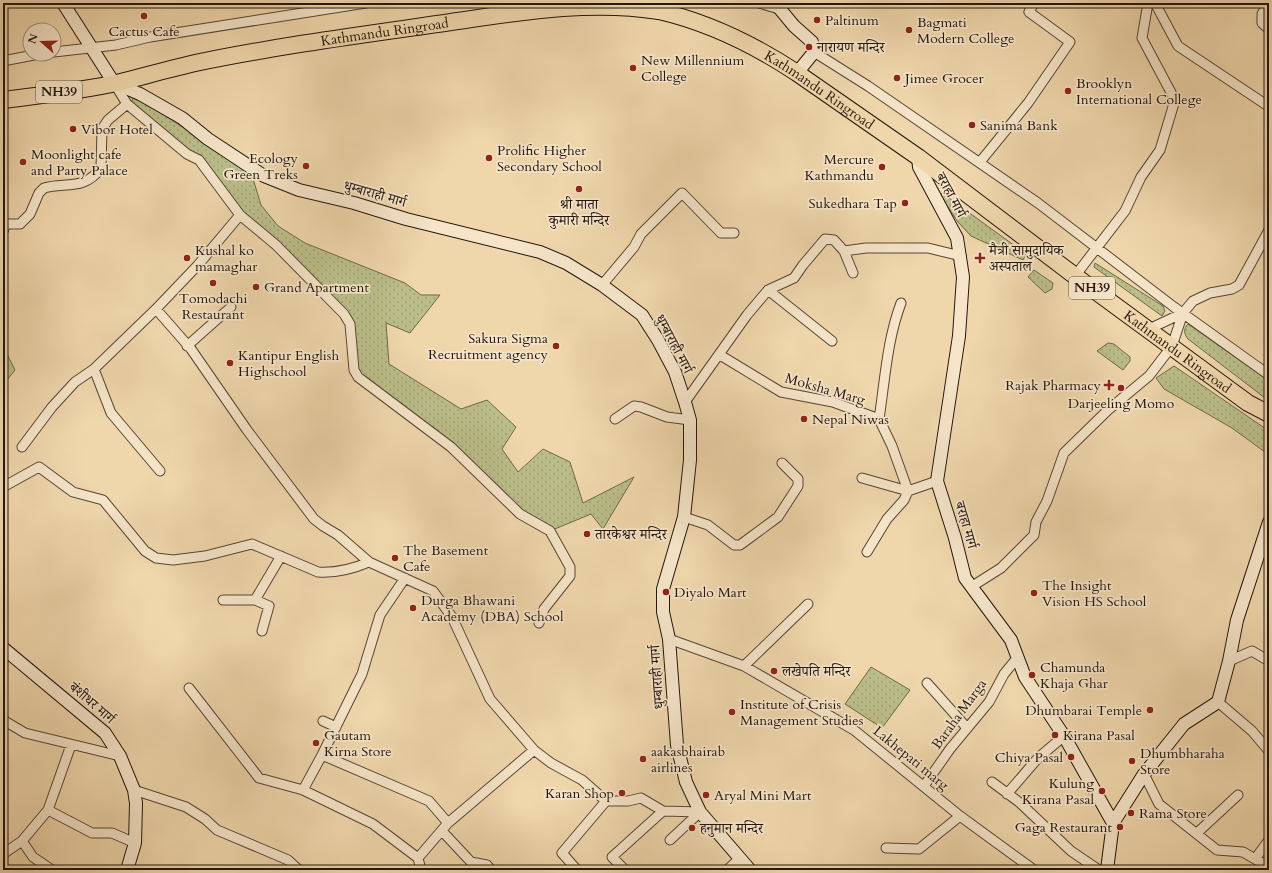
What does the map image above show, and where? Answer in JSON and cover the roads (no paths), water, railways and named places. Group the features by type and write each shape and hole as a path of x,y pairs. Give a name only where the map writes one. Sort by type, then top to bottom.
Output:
{"highway":[{"name":"Kathmandu Ringroad","path":"3,100 114,83 200,62 255,52 532,10 584,5 659,11 679,17 740,41 777,60 797,73 918,157 1075,276 1248,402 1269,414"}],"main road":[{"path":"63,3 114,83"},
{"path":"777,6 812,42 814,52 797,73"},
{"name":"धुम्बाराही मार्ग","path":"114,83 140,94 182,118 245,164 279,183 299,190 354,203 406,219 540,252 566,263 602,285 642,315 658,340 675,372 690,420 690,460 684,517 663,589 664,612 669,639 677,745 686,782 700,812 750,870"},
{"name":"बराहा मार्ग","path":"918,157 919,167 957,238 964,277 959,336 937,481 955,538 964,578 1012,640 1025,677 1064,736 1113,823"},
{"path":"1107,870 1113,823 1144,774 1184,724 1218,702 1230,661 1237,620 1269,522"},
{"name":"बंशीधर मार्ग","path":"3,648 105,733 120,756 134,790 137,816 135,843 127,870"}],"street":[{"path":"62,51 93,48 366,3"},
{"path":"759,3 777,6"},
{"path":"980,162 1028,103 1070,42 1029,12 1034,3"},
{"path":"1075,276 1125,211 1140,176 1160,150 1175,100 1142,38 1148,3"},
{"path":"1155,3 1178,46 1268,106 1269,105"},
{"path":"1269,3 1262,14 1262,23 1269,28"},
{"path":"814,52 980,162 1038,203 1183,313 1269,375"},
{"path":"3,61 22,57"},
{"path":"114,83 127,104 187,154 199,160 240,215 276,245 344,314 350,324 354,370 358,377 451,447 520,514 550,531 570,567 570,576 544,609 539,623"},
{"path":"3,231 6,224 20,224 30,214 39,193 44,188 74,186 91,178 99,171 101,168 102,129 108,120 127,104"},
{"path":"602,285 634,247 641,234 682,193 721,233 734,233"},
{"path":"22,447 52,407 75,382 94,369 156,309 198,264 240,215"},
{"path":"972,587 1001,568 1034,535 1036,522 1047,501 1064,453 1079,436 1149,376 1172,346 1183,313 1193,301 1210,293 1232,289 1238,285 1269,230"},
{"path":"685,402 720,355 747,314 768,290 794,278 815,250 826,239 834,240 844,252 853,273"},
{"path":"844,252 866,248 928,248 961,256"},
{"path":"768,290 832,340"},
{"path":"879,419 889,346 896,318 902,303"},
{"path":"187,346 231,307"},
{"path":"156,309 187,346 247,430 314,519 322,526 338,535 368,562 433,591 452,618 490,699 534,750 551,763 582,780 606,801 628,801 641,798 663,811 700,812"},
{"path":"1149,329 1183,313"},
{"name":"Moksha Marg","path":"720,355 781,392 833,402 879,419 892,446 908,491"},
{"path":"94,369 111,413 160,471"},
{"path":"616,419 634,406 641,406 667,417 690,420"},
{"path":"684,517 708,525 734,545 740,545 778,517 798,486 798,479 782,463"},
{"path":"3,487 39,467 73,492 103,500 145,551 156,558 173,560 205,556 252,544 318,572 328,573 358,567 368,562"},
{"path":"862,478 908,491 937,481"},
{"path":"867,552 887,519 904,500 908,491"},
{"path":"255,600 281,556"},
{"path":"303,790 362,674 380,615 405,578"},
{"path":"223,600 255,600 269,606 262,631"},
{"path":"744,666 808,604"},
{"name":"Lakhepati marg","path":"669,639 744,666 854,730 960,816 1034,870"},
{"path":"1230,661 1252,650 1269,661"},
{"name":"Baraha Marga","path":"924,786 967,728 989,702 1004,674 1018,658"},
{"path":"927,683 967,728"},
{"path":"189,688 259,778 303,790 373,824 418,858 421,870"},
{"path":"1218,702 1252,731 1269,752"},
{"path":"3,720 25,733 120,756"},
{"path":"323,720 336,727"},
{"path":"1007,794 1038,758 1064,736"},
{"path":"3,854 22,841 48,810 71,745"},
{"path":"418,858 448,823 534,750"},
{"path":"322,754 429,801 448,823"},
{"path":"1144,774 1159,804 1217,850 1243,852 1269,867"},
{"path":"992,782 1019,802 1071,851 1099,870"},
{"path":"134,790 186,807 205,819 217,830 288,860 299,870"},
{"path":"1197,834 1238,795"},
{"path":"577,870 562,853 606,801"},
{"path":"48,810 92,833 112,834 135,843"},
{"path":"625,870 612,857 663,811"},
{"path":"670,840 700,812"},
{"path":"886,848 919,849 960,816"},
{"path":"442,830 471,862 487,865 491,870"},
{"path":"1255,859 1269,840"},
{"path":"22,841 33,857 52,870"},
{"path":"727,870 739,858"}],"place":[{"name":"Cactus Cafe","path":"144,16"},
{"name":"Paltinum","path":"817,20"},
{"name":"Bagmati Modern College","path":"909,30"},
{"name":"नारायण मन्दिर","path":"809,47"},
{"name":"New Millennium College","path":"633,68"},
{"name":"Jimee Grocer","path":"897,78"},
{"name":"Brooklyn International College","path":"1068,91"},
{"name":"Sanima Bank","path":"972,125"},
{"name":"Vibor Hotel","path":"73,129"},
{"name":"Prolific Higher Secondary School","path":"489,158"},
{"name":"Moonlight cafe and Party Palace","path":"23,162"},
{"name":"Ecology Green Treks","path":"306,166"},
{"name":"Mercure Kathmandu","path":"882,167"},
{"name":"श्री माता कुमारी मन्दिर","path":"579,189"},
{"name":"Sukedhara Tap","path":"905,203"},
{"name":"Kushal ko mamaghar","path":"187,258"},
{"name":"मैत्री सामुदायिक अस्पताल","path":"980,258"},
{"name":"Tomodachi Restaurant","path":"213,283"},
{"name":"Grand Apartment","path":"256,287"},
{"name":"Sakura Sigma Recruitment agency","path":"556,346"},
{"name":"Kantipur English Highschool","path":"230,363"},
{"name":"Rajak Pharmacy","path":"1109,385"},
{"name":"Darjeeling Momo","path":"1121,388"},
{"name":"Nepal Niwas","path":"804,419"},
{"name":"तारकेश्वर मन्दिर","path":"587,534"},
{"name":"The Basement Cafe","path":"395,558"},
{"name":"Diyalo Mart","path":"666,592"},
{"name":"The Insight Vision HS School","path":"1034,593"},
{"name":"Durga Bhawani Academy (DBA) School","path":"413,608"},
{"name":"लखेपति मन्दिर","path":"774,671"},
{"name":"Chamunda Khaja Ghar","path":"1032,675"},
{"name":"Dhumbarai Temple","path":"1150,710"},
{"name":"Institute of Crisis Management Studies","path":"732,712"},
{"name":"Kirana Pasal","path":"1055,735"},
{"name":"Gautam Kirna Store","path":"316,743"},
{"name":"Chiya Pasal","path":"1071,757"},
{"name":"aakasbhairab airlines","path":"643,759"},
{"name":"Dhumbharaha Store","path":"1132,761"},
{"name":"Kulung Kirana Pasal","path":"1102,791"},
{"name":"Karan Shop","path":"622,793"},
{"name":"Aryal Mini Mart","path":"706,795"},
{"name":"Rama Store","path":"1131,813"},
{"name":"Gaga Restaurant","path":"1120,827"},
{"name":"हनुमान मन्दिर","path":"692,828"}]}
